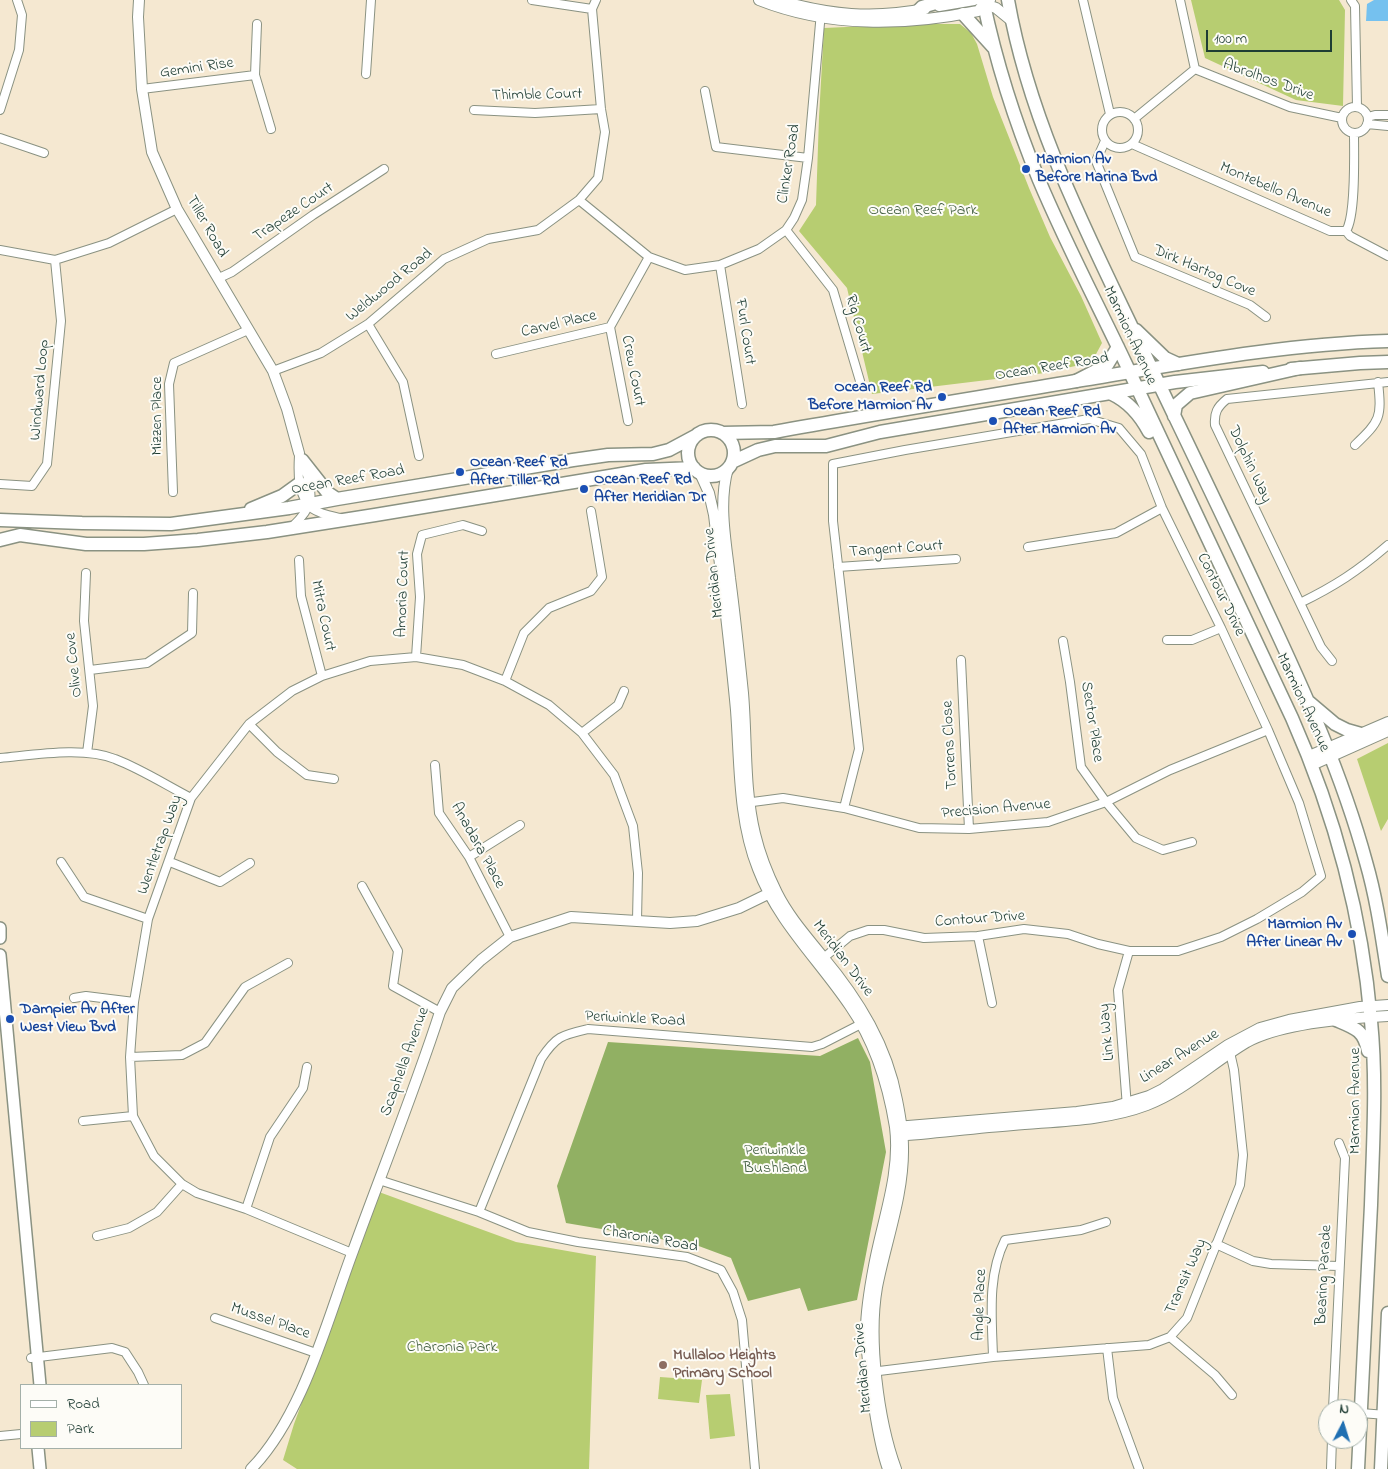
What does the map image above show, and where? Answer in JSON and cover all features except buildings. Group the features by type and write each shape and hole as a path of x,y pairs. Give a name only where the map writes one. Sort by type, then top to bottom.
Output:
{"main road":[{"path":"919,10 922,7 946,0"},
{"name":"Marmion Avenue","path":"1008,0 1022,66 1058,170 1174,416 1215,498 1341,779 1367,863 1379,917 1388,976"},
{"name":"Marmion Avenue","path":"982,1 1010,102 1037,176 1310,761 1338,842 1361,945 1370,1012 1374,1071 1374,1114 1362,1399"},
{"path":"963,14 976,26 986,41 994,47"},
{"path":"1132,327 1143,335 1165,358 1178,364"},
{"name":"Ocean Reef Road","path":"722,433 774,432 1178,364 1258,352 1384,340"},
{"path":"1076,381 1107,365 1118,347"},
{"path":"730,465 734,455 731,442 722,433 709,430 697,435 692,440 688,455 690,462 697,470 707,475 715,475 758,450 775,446 826,446 880,432 1160,385 1300,368 1388,362"},
{"path":"1174,416 1176,405 1190,393 1300,368"},
{"path":"1112,394 1123,399 1140,416 1154,442 1177,494 1195,514"},
{"name":"Ocean Reef Road","path":"0,520 171,524 289,508 573,460 608,455 653,454 668,450 697,435"},
{"path":"300,457 328,493 338,499"},
{"path":"0,540 20,535 86,544 198,540 346,520 646,470 697,470"},
{"path":"232,516 282,496 300,483"},
{"path":"1307,701 1335,724 1362,734"},
{"path":"0,928 0,938"},
{"path":"0,955 34,1357 33,1384"},
{"path":"1336,1020 1358,1030 1365,1040 1368,1050 1370,1108 1374,1114"},
{"path":"0,1033 34,1357 40,1384"},
{"path":"1381,1469 1386,1415 1388,1313"},
{"path":"38,1449 40,1469"},
{"path":"46,1449 48,1469"},
{"name":"Marmion Avenue","path":"1358,1469 1359,1449"}],"street":[{"path":"0,110 19,50 22,15 17,0"},
{"name":"Tiller Road","path":"138,0 142,89 152,152 177,209 272,371 287,409 300,457 306,470 312,492 309,504"},
{"path":"366,74 371,0"},
{"path":"532,0 592,9"},
{"name":"Weldwood Road","path":"272,371 322,353 368,324 444,259 488,239 538,230 578,200 598,178 605,132 601,109 592,9 596,0"},
{"path":"759,0 776,7 872,22 963,14 978,11 982,1"},
{"path":"778,0 821,15 874,15 982,1 996,8 1012,22"},
{"path":"1083,0 1110,114"},
{"path":"1134,119 1196,69 1180,0"},
{"path":"1351,0 1355,6 1357,107"},
{"name":"Clinker Road","path":"578,200 649,258 685,270 720,265 759,249 786,230 802,200 808,158 821,15"},
{"name":"Gemini Rise","path":"257,24 255,75 271,129"},
{"name":"Abrolhos Drive","path":"1196,69 1290,107 1342,118"},
{"name":"Gemini Rise","path":"142,89 255,75"},
{"path":"705,92 716,147 808,158"},
{"path":"1388,116 1375,115 1368,120 1361,132 1354,133 1344,128 1342,118 1347,109 1357,107 1363,110 1368,120 1388,126"},
{"name":"Thimble Court","path":"474,110 535,113 601,109"},
{"path":"1123,112 1129,114 1134,119 1138,131 1137,137 1132,144 1120,148 1114,147 1105,141 1102,129 1103,123 1110,114 1123,112"},
{"name":"Montebello Avenue","path":"1132,144 1330,231 1346,231 1352,208 1355,161 1354,133"},
{"path":"0,138 44,153"},
{"name":"Dirk Hartog Cove","path":"1105,141 1096,160 1135,257 1250,305 1266,317"},
{"name":"Trapeze Court","path":"219,278 232,272 313,215 384,169"},
{"path":"0,250 55,260 109,243 177,209"},
{"name":"Rig Court","path":"786,230 833,290 860,381"},
{"path":"1346,231 1350,236 1388,256"},
{"name":"Carvel Place","path":"496,354 610,327 649,258"},
{"name":"Windward Loop","path":"0,484 32,486 47,464 61,321 55,260"},
{"name":"Furl Court","path":"720,265 742,404"},
{"path":"368,324 403,382 419,456"},
{"name":"Crew Court","path":"610,327 628,422"},
{"name":"Mizzen Place","path":"172,492 169,384 174,363 248,330"},
{"path":"1355,445 1374,427 1381,407 1378,382"},
{"name":"Dolphin Way","path":"1332,661 1321,646 1300,603 1215,425 1214,415 1219,405 1227,399 1388,382"},
{"name":"Contour Drive","path":"821,960 850,936 868,930 884,930 924,938 978,936 1024,929 1068,934 1098,944 1129,951 1178,951 1220,936 1257,919 1302,892 1321,876 1298,803 1268,730 1221,628 1162,508 1141,454 1119,428 1089,418 833,464 833,521 859,748 844,808"},
{"name":"Tiller Road","path":"300,457 298,470 302,495 309,504"},
{"name":"Meridian Drive","path":"730,465 723,492 724,523 743,693 747,779 746,803"},
{"name":"Meridian Drive","path":"697,470 708,493 714,515 732,660 746,803 759,852 772,892 800,929 852,1008 865,1023 887,1087 898,1132 893,1177 868,1296 866,1330 883,1420 896,1469"},
{"path":"292,527 301,518 309,504 313,509 346,520"},
{"path":"1028,547 1116,533 1162,508"},
{"path":"505,681 524,632 549,608 591,592 602,577 591,512"},
{"name":"Amoria Court","path":"416,657 420,597 417,554 422,534 462,525 482,531"},
{"path":"1300,603 1331,588 1386,550"},
{"name":"Tangent Court","path":"838,567 956,559"},
{"name":"Mitra Court","path":"299,560 301,596 322,676"},
{"name":"Olive Cove","path":"86,573 84,621 93,706 87,753"},
{"path":"90,670 147,663 192,633 193,593"},
{"path":"1167,640 1192,640 1221,628"},
{"name":"Sector Place","path":"1063,641 1081,767 1106,802 1136,838 1163,850 1192,842"},
{"name":"Wentletrap Way","path":"352,1253 246,1209 197,1193 182,1184 154,1156 133,1116 130,1057 134,1002 148,919 170,862 191,798 249,724 292,691 322,676 370,661 416,657 462,666 505,681 549,705 582,733 614,775 632,826 638,873 637,920"},
{"name":"Torrens Close","path":"961,660 969,829"},
{"path":"582,733 618,705 624,692"},
{"path":"1330,753 1362,734 1388,722"},
{"path":"249,724 278,752 307,775 334,779"},
{"name":"Precision Avenue","path":"746,803 783,798 844,808 920,828 969,829 1048,822 1106,802 1170,770 1268,730"},
{"path":"1310,761 1388,731"},
{"path":"0,758 43,754 87,753 114,758 191,798"},
{"name":"Anadara Place","path":"435,765 439,812 469,857 510,937"},
{"path":"469,857 520,825"},
{"path":"61,862 84,897 148,919"},
{"path":"170,862 220,882 250,863"},
{"path":"362,886 398,951 393,986 440,1012"},
{"name":"Scaphella Avenue","path":"251,1469 264,1456 288,1420 316,1353 440,1012 452,988 481,960 510,937 571,917 670,923 697,922 739,908 772,892"},
{"path":"978,936 992,1003"},
{"name":"Link Way","path":"1127,1107 1118,990 1129,951"},
{"path":"130,1057 182,1055 205,1043 245,987 288,963"},
{"path":"74,998 86,996 134,1002"},
{"name":"Linear Avenue","path":"1230,1049 1262,1036 1370,1012 1388,1005"},
{"name":"Linear Avenue","path":"898,1132 1113,1107 1127,1107 1163,1089 1230,1049 1248,1034 1274,1024 1370,1012 1388,1016"},
{"name":"Periwinkle Road","path":"479,1212 541,1059 550,1046 564,1034 588,1029 812,1047 865,1023"},
{"name":"Transit Way","path":"873,1371 993,1357 1149,1345 1170,1337 1187,1318 1240,1185 1243,1155 1230,1049"},
{"path":"246,1209 270,1137 302,1088 307,1067"},
{"path":"83,1121 133,1116"},
{"name":"Bearing Parade","path":"1333,1399 1344,1158 1339,1143"},
{"name":"Charonia Road","path":"379,1180 479,1212 528,1232 578,1242 688,1257 721,1270 733,1292 742,1320 755,1469"},
{"path":"97,1236 129,1228 157,1212 182,1184"},
{"name":"Angle Place","path":"993,1357 992,1291 997,1256 1005,1240 1080,1230 1106,1222"},
{"path":"1216,1244 1253,1261 1271,1264 1339,1266"},
{"name":"Mussel Place","path":"215,1318 316,1353"},
{"path":"1170,1337 1215,1375 1232,1395"},
{"path":"34,1357 112,1348 125,1352 144,1384"},
{"path":"1107,1348 1112,1398 1140,1469"},
{"name":"Meridian Drive","path":"873,1371 877,1425 882,1453 888,1469"},
{"path":"1368,1413 1386,1415"},
{"path":"0,1436 20,1434"},
{"path":"1331,1469 1332,1449"}],"green space":[{"path":"1191,0 1339,0 1345,10 1343,106 1296,100 1205,58"},
{"name":"Ocean Reef Park","path":"960,24 971,33 977,44 993,97 1029,188 1050,237 1081,296 1102,343 1095,356 1088,363 1045,373 872,394 847,288 799,231 816,205 824,28"},
{"path":"1388,743 1388,819 1381,831 1357,759"},
{"name":"Periwinkle Bushland","path":"858,1038 870,1062 886,1152 857,1300 808,1311 800,1288 748,1301 731,1258 696,1245 566,1223 557,1186 608,1042 820,1056"},
{"name":"Charonia Park","path":"379,1192 516,1242 596,1256 589,1469 297,1469 283,1460 294,1424"},
{"path":"660,1377 702,1380 699,1403 658,1399"},
{"path":"730,1394 735,1436 710,1439 706,1395"}],"water":[{"path":"1374,0 1388,0 1388,21 1366,21 1367,4"}],"place":[{"name":"Marmion Av Before Marina Bvd","path":"1026,169"},
{"name":"Ocean Reef Rd Before Marmion Av","path":"942,397"},
{"name":"Ocean Reef Rd After Marmion Av","path":"993,421"},
{"name":"Ocean Reef Rd After Tiller Rd","path":"460,472"},
{"name":"Ocean Reef Rd After Meridian Dr","path":"584,489"},
{"name":"Marmion Av After Linear Av","path":"1352,934"},
{"name":"Dampier Av After West View Bvd","path":"10,1019"},
{"name":"Mullaloo Heights Primary School","path":"663,1365"}]}
